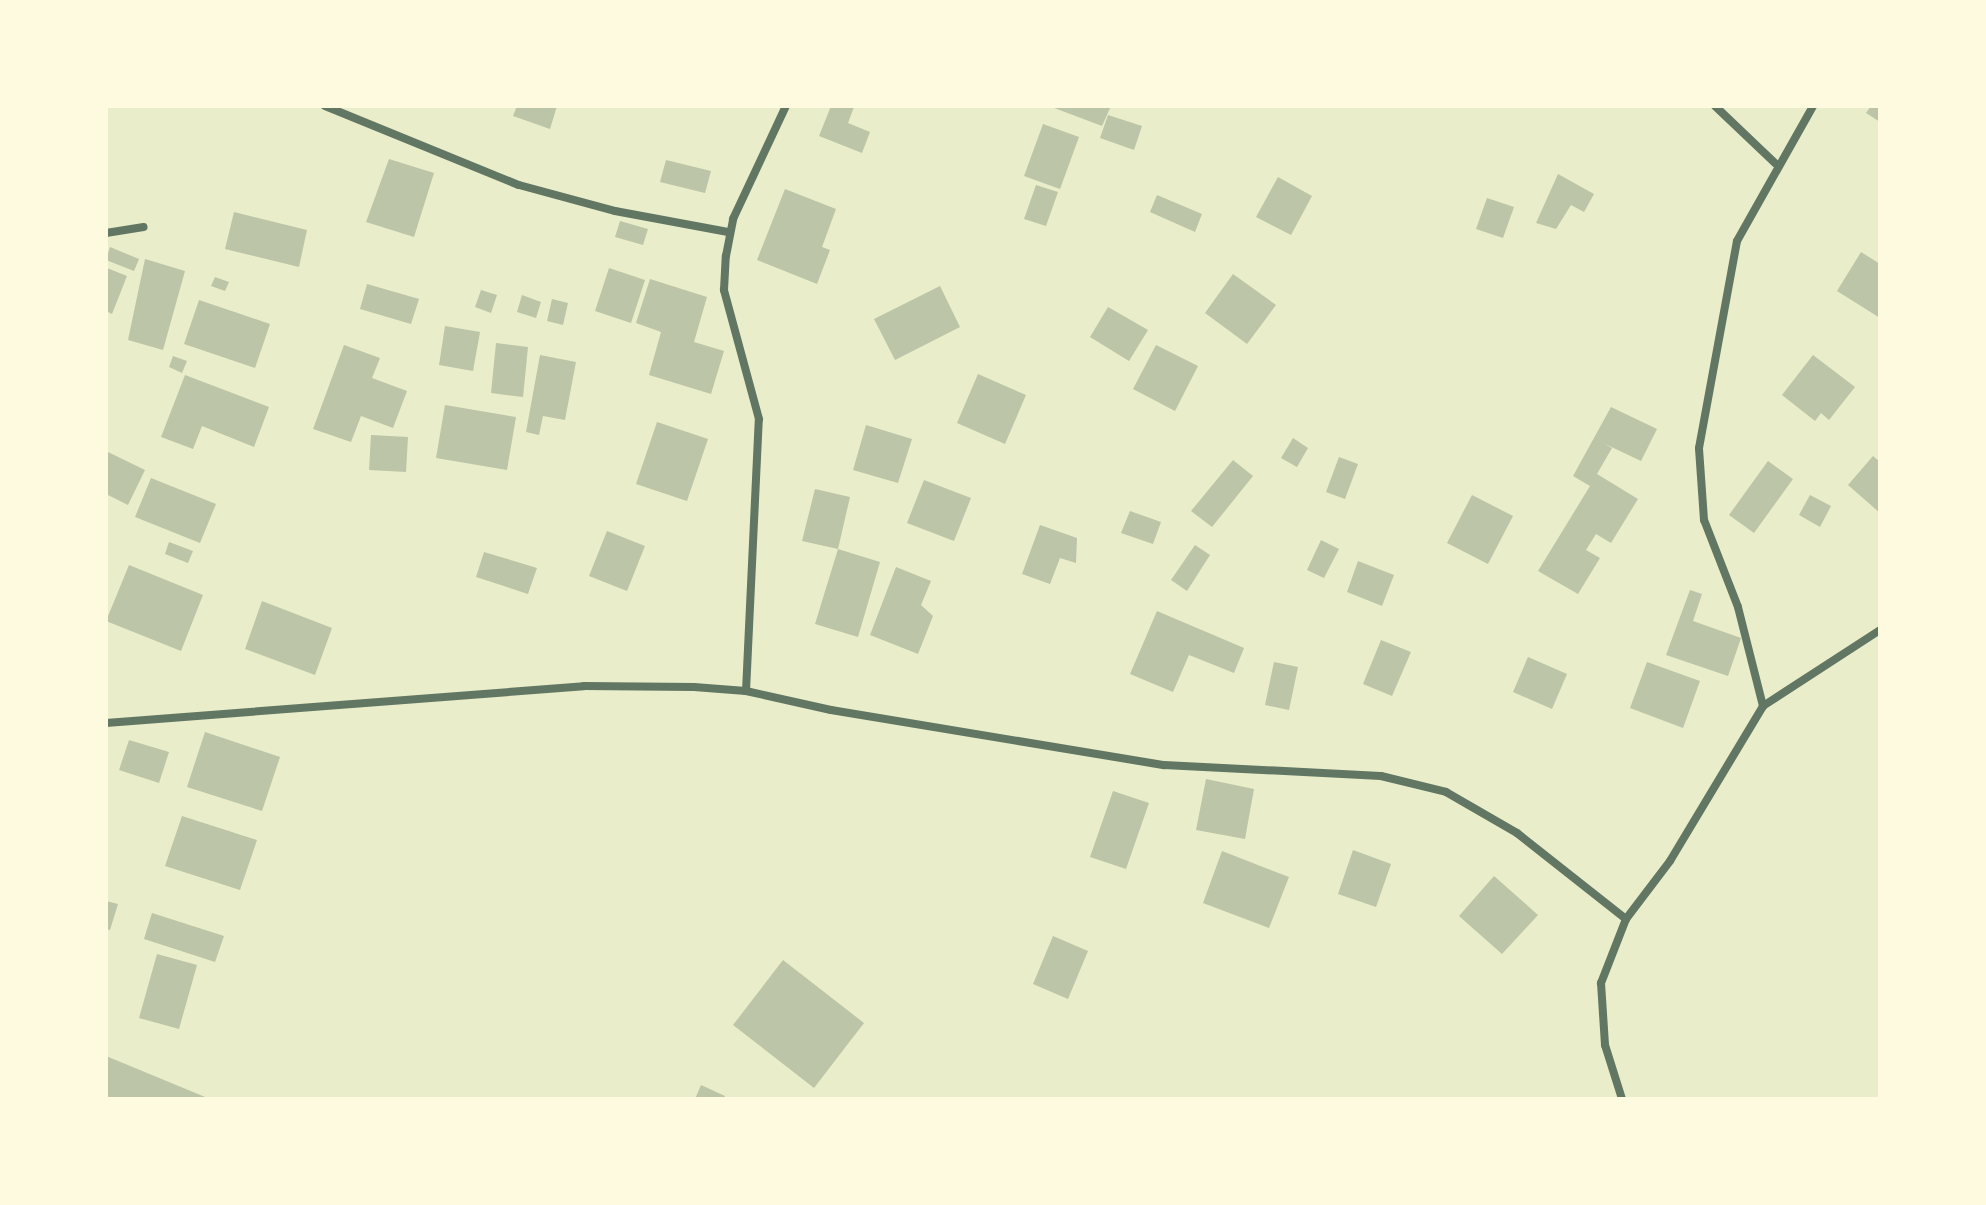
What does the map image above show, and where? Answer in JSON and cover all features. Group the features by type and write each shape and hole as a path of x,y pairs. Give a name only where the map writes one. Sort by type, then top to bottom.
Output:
{"street":[{"path":"325,106 519,185 615,211 728,232"},
{"path":"746,691 759,419 724,290 728,232 786,106"},
{"path":"1715,106 1776,164"},
{"path":"1763,706 1738,607 1704,520 1698,481 1699,448 1737,241 1776,164 1813,106"},
{"path":"106,233 144,227"},
{"path":"1622,1099 1605,1045 1601,983 1626,919 1670,861 1763,706 1880,630"},
{"path":"106,723 584,686 746,691 831,710 1164,765 1394,779 1446,792 1517,833 1626,919"}],"building":[{"path":"517,106 557,106 550,129 513,116"},
{"path":"831,106 854,107 848,123 870,132 862,153 819,136"},
{"path":"1049,106 1111,106 1102,126"},
{"path":"1871,106 1880,106 1880,122 1866,113"},
{"path":"1108,115 1142,126 1134,150 1100,138"},
{"path":"1043,124 1079,137 1060,189 1024,176"},
{"path":"389,159 434,173 414,237 366,222"},
{"path":"666,160 711,171 705,193 660,182"},
{"path":"1558,174 1594,194 1584,212 1571,205 1556,229 1536,223"},
{"path":"1278,177 1312,196 1291,235 1256,217"},
{"path":"1036,185 1058,192 1046,226 1024,219"},
{"path":"785,189 836,209 822,247 830,250 817,284 757,260"},
{"path":"1157,195 1202,214 1195,232 1150,212"},
{"path":"1487,198 1514,207 1503,238 1476,229"},
{"path":"234,212 307,230 299,267 225,249"},
{"path":"620,221 648,229 643,245 615,237"},
{"path":"110,247 139,259 134,271 106,260"},
{"path":"1861,252 1880,264 1880,318 1837,291"},
{"path":"145,259 185,271 163,350 128,340"},
{"path":"107,268 127,276 112,314 106,311"},
{"path":"609,268 645,280 631,323 595,311"},
{"path":"1233,274 1276,305 1247,344 1205,313"},
{"path":"215,277 229,282 225,291 211,286"},
{"path":"650,279 707,297 694,342 724,351 711,394 649,375 661,332 636,323"},
{"path":"367,284 419,299 411,324 360,309"},
{"path":"940,286 960,327 895,360 874,319"},
{"path":"481,290 497,295 491,313 475,307"},
{"path":"522,295 541,302 536,318 517,312"},
{"path":"552,299 568,303 563,325 547,321"},
{"path":"199,300 270,324 255,368 184,344"},
{"path":"1108,307 1148,330 1129,361 1090,337"},
{"path":"445,326 480,332 473,371 439,365"},
{"path":"496,343 528,347 523,397 491,393"},
{"path":"344,345 380,358 372,378 407,391 393,428 361,416 351,442 313,429"},
{"path":"1156,345 1198,366 1175,411 1133,389"},
{"path":"540,355 576,362 565,420 543,416 539,435 526,432"},
{"path":"1813,355 1855,387 1829,420 1821,413 1815,421 1782,395"},
{"path":"173,356 187,361 182,373 169,367"},
{"path":"978,374 1026,395 1005,444 957,423"},
{"path":"185,375 269,407 254,447 202,426 193,449 161,437"},
{"path":"445,405 516,417 507,470 436,458"},
{"path":"1611,407 1657,429 1641,461 1603,443 1612,448 1597,474 1638,499 1611,543 1596,534 1586,550 1600,558 1578,594 1538,571 1590,486 1573,476"},
{"path":"657,422 708,439 687,501 636,484"},
{"path":"866,425 912,439 898,483 853,470"},
{"path":"371,435 408,437 406,472 369,470"},
{"path":"1293,438 1308,448 1297,467 1281,458"},
{"path":"108,452 145,470 128,505 106,494"},
{"path":"1873,456 1880,462 1880,513 1848,485"},
{"path":"1339,457 1358,464 1345,499 1326,492"},
{"path":"1233,460 1253,476 1212,527 1191,511"},
{"path":"1768,461 1793,479 1754,533 1729,515"},
{"path":"151,478 216,504 200,543 135,517"},
{"path":"924,480 971,498 954,541 907,523"},
{"path":"815,489 850,497 838,549 802,541"},
{"path":"1472,495 1513,516 1488,564 1447,543"},
{"path":"1810,495 1831,506 1820,527 1799,515"},
{"path":"1130,511 1161,522 1153,544 1121,533"},
{"path":"1040,525 1077,538 1076,563 1060,558 1050,584 1022,574"},
{"path":"607,531 645,546 627,591 589,576"},
{"path":"1321,540 1339,549 1324,578 1307,570"},
{"path":"169,542 193,551 188,563 165,554"},
{"path":"1195,545 1210,555 1187,591 1171,580"},
{"path":"838,549 880,562 858,637 815,624"},
{"path":"484,552 537,568 528,594 476,577"},
{"path":"1358,561 1394,575 1382,606 1347,592"},
{"path":"129,565 203,595 181,651 106,621"},
{"path":"896,567 931,581 921,605 933,616 918,654 870,635"},
{"path":"1690,590 1702,594 1693,621 1741,638 1728,676 1666,655"},
{"path":"262,601 332,628 315,675 245,649"},
{"path":"1157,611 1244,648 1234,673 1189,655 1173,692 1130,674"},
{"path":"1381,640 1411,652 1392,696 1363,684"},
{"path":"1528,657 1567,674 1552,709 1513,692"},
{"path":"1274,662 1298,667 1289,710 1265,705"},
{"path":"1647,662 1700,681 1683,728 1630,708"},
{"path":"205,732 280,757 262,811 187,787"},
{"path":"129,740 169,752 159,783 119,770"},
{"path":"1206,779 1254,789 1245,839 1196,830"},
{"path":"1113,791 1149,803 1126,869 1090,857"},
{"path":"182,816 257,840 240,890 165,866"},
{"path":"1353,850 1391,864 1376,907 1338,894"},
{"path":"1222,851 1289,877 1269,928 1203,903"},
{"path":"1494,876 1538,915 1502,954 1459,916"},
{"path":"106,901 118,904 110,930 106,929"},
{"path":"152,913 224,936 215,962 144,939"},
{"path":"1053,936 1088,951 1068,999 1033,984"},
{"path":"157,954 197,965 179,1029 139,1018"},
{"path":"783,960 864,1023 814,1088 733,1025"},
{"path":"106,1056 210,1099 106,1099"},
{"path":"701,1085 725,1096 724,1099 695,1099"}]}
